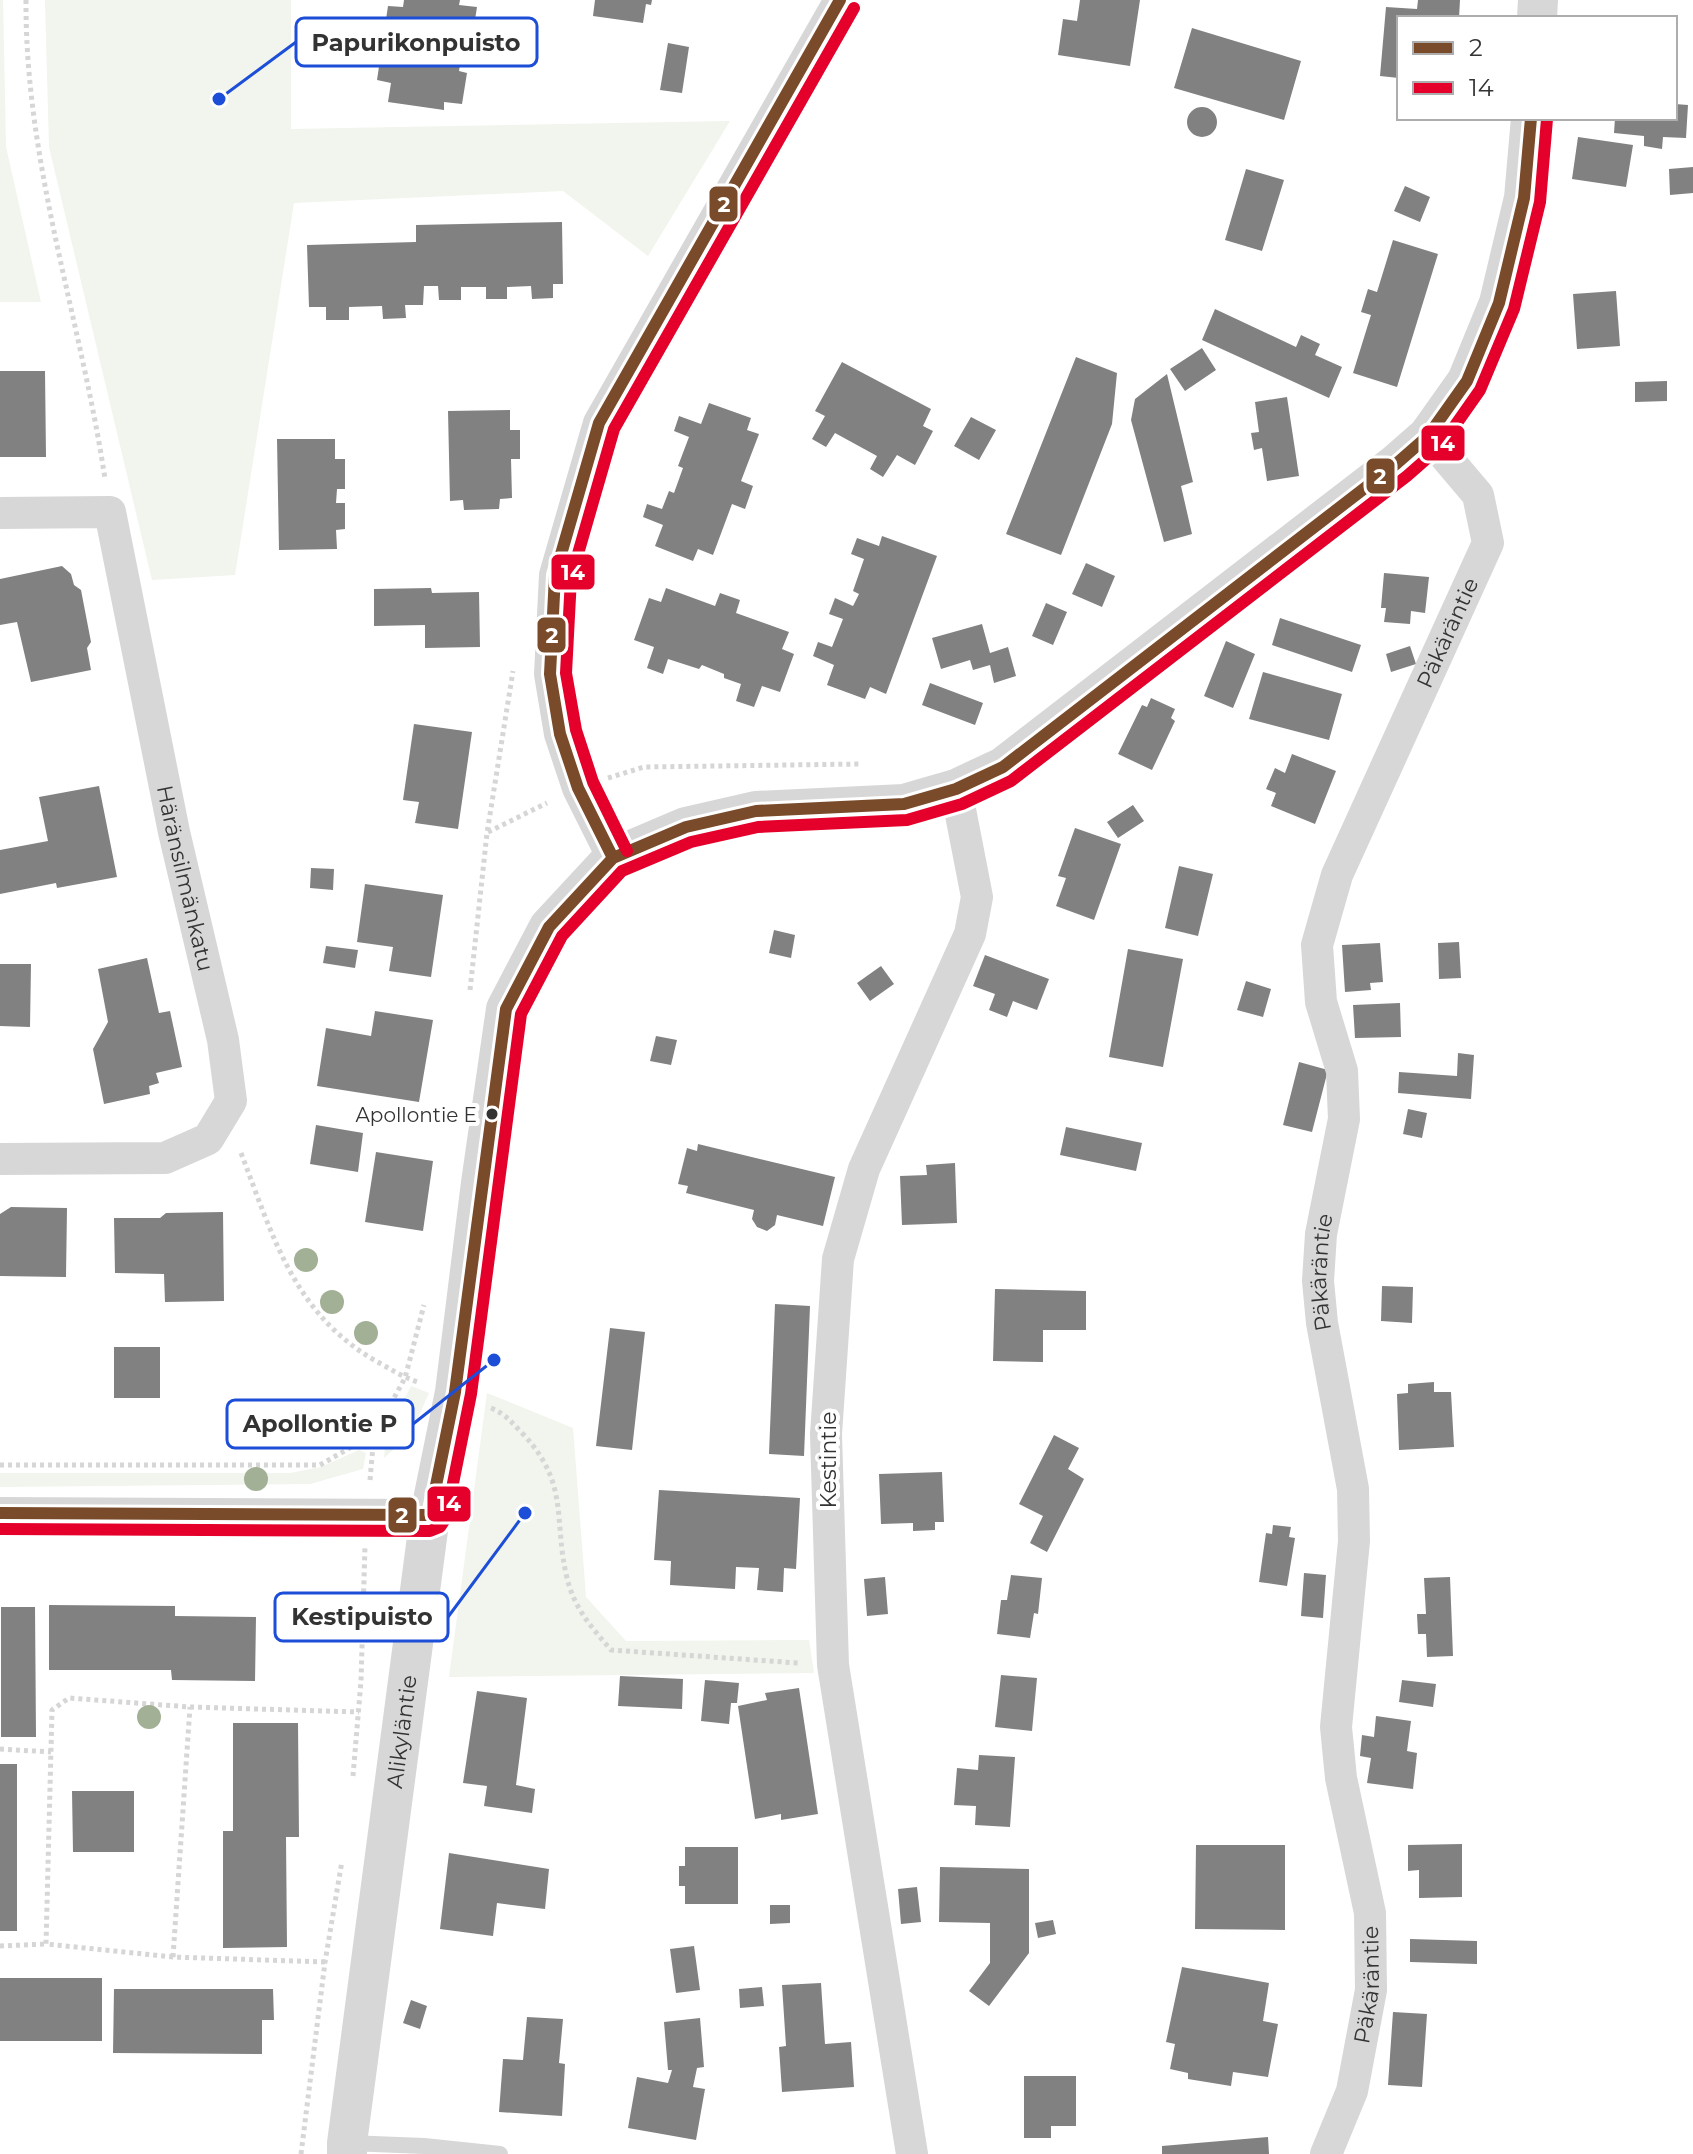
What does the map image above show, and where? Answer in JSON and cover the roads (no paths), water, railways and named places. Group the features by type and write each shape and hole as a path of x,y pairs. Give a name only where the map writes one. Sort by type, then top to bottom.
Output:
{"street":[{"path":"613,858 578,788 560,734 550,674 555,575 599,423 840,0"},
{"name":"Alikyläntie","path":"347,2149 430,1515 455,1392 506,1009 549,927 613,858 686,827 756,811 904,804 956,789 1003,767 1428,436 1467,381 1499,303 1524,198 1531,120"},
{"name":"Päkäräntie","path":"1326,2154 1352,2091 1371,1990 1370,1913 1341,1778 1336,1727 1354,1541 1353,1489 1322,1323 1318,1281 1321,1234 1344,1119 1342,1071 1321,1002 1317,945 1337,875 1488,543 1478,495 1428,436"},
{"name":"Häränsilmänkatu","path":"0,513 110,512 174,832 223,1040 231,1101 208,1139 165,1158 0,1159"},
{"name":"Kestintie","path":"912,2154 833,1665 826,1434 838,1259 864,1169 970,934 977,897 956,789"},
{"path":"0,1513 430,1515"}],"lane":[{"path":"347,2149 424,2146 500,2154"}],"place":[{"name":"Papurikonpuisto","path":"219,99"},
{"name":"Apollontie E","path":"492,1114"},
{"name":"Apollontie P","path":"494,1360"},
{"name":"Kestipuisto","path":"525,1513"}]}
